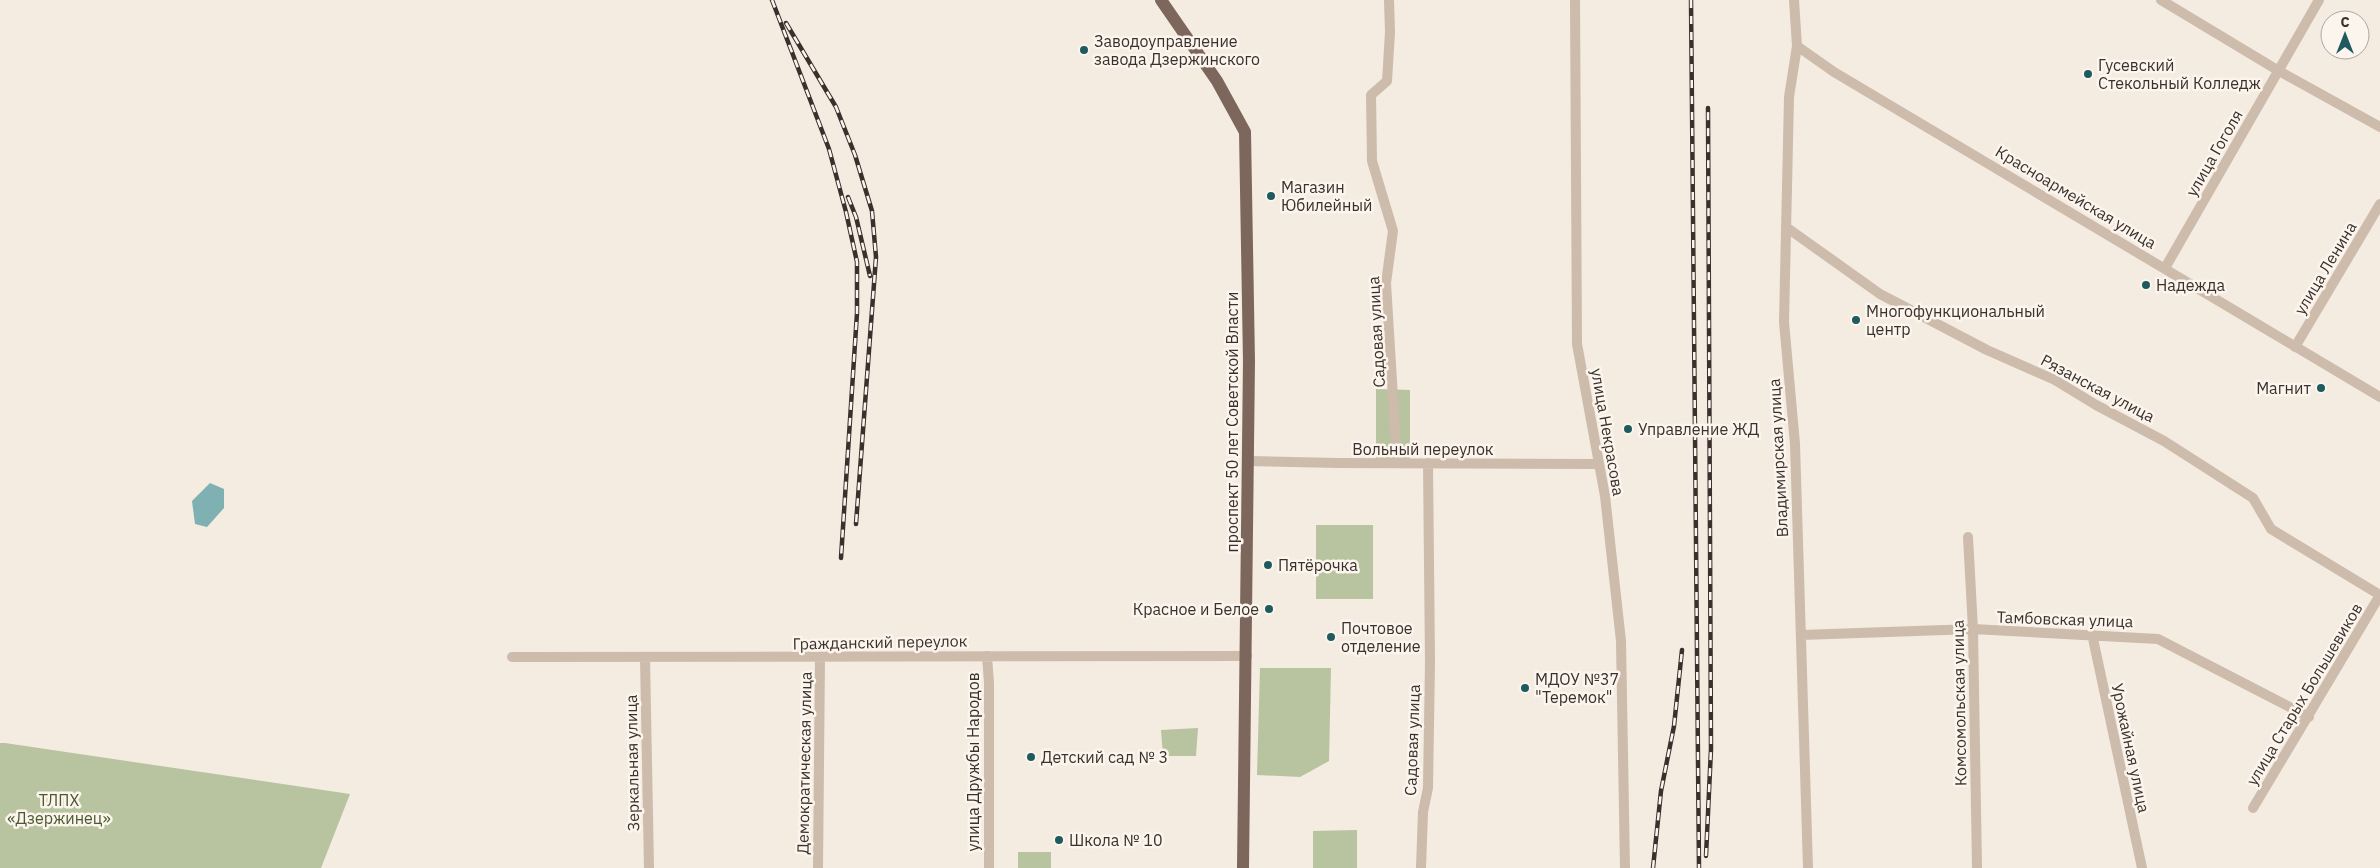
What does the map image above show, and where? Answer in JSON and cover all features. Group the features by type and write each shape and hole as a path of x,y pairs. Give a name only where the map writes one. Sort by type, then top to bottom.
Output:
{"main road":[{"name":"проспект 50 лет Советской Власти","path":"1161,0 1217,81 1245,132 1249,342 1247,656 1243,868"}],"street":[{"name":"Садовая улица","path":"1389,0 1390,32 1387,81 1371,95 1372,161 1393,231 1386,283 1397,463"},
{"name":"улица Некрасова","path":"1575,0 1577,344 1605,496 1621,641 1625,868"},
{"path":"1794,0 1797,46"},
{"path":"2161,0 2279,71 2380,127"},
{"name":"улица Гоголя","path":"2165,268 2319,0"},
{"name":"Владимирская улица","path":"1797,46 1789,97 1784,322 1795,444 1808,868"},
{"name":"Красноармейская улица","path":"1797,46 1834,72 2380,398"},
{"name":"улица Ленина","path":"2295,347 2380,204"},
{"name":"Рязанская улица","path":"1786,227 1880,294 1987,350 2055,380 2096,405 2164,441 2253,498 2271,529 2380,595"},
{"name":"Вольный переулок","path":"1248,461 1598,464"},
{"name":"Садовая улица","path":"1421,868 1428,759 1428,463"},
{"name":"Комсомольская улица","path":"1968,537 1973,629 1978,868"},
{"name":"улица Старых Большевиков","path":"2253,808 2380,595"},
{"name":"Тамбовская улица","path":"1801,636 1973,629 1992,632 2092,634 2158,639 2309,717"},
{"name":"Урожайная улица","path":"2092,634 2142,868"},
{"name":"улица Дружбы Народов","path":"987,656 989,683 989,868"},
{"name":"Гражданский переулок","path":"512,658 1247,656"},
{"name":"Зеркальная улица","path":"645,658 649,868"},
{"name":"Демократическая улица","path":"818,868 820,658"}],"green space":[{"path":"1376,389 1410,390 1410,460 1376,459"},
{"path":"1316,525 1373,525 1373,599 1316,599"},
{"path":"1260,668 1331,668 1329,761 1300,777 1257,775"},
{"path":"1198,728 1196,756 1163,756 1161,730"},
{"name":"ТЛПХ «Дзержинец»","path":"0,743 350,794 321,868 0,868"},
{"path":"1357,830 1357,868 1313,868 1313,831"},
{"path":"1018,852 1051,852 1051,868 1018,868"}],"water":[{"path":"210,483 224,489 224,508 207,527 195,524 192,501"}],"railway":[{"path":"772,0 829,149 857,262 857,313 841,558"},
{"path":"1691,0 1699,868"},
{"path":"786,23 836,107 855,155 872,211 876,257 856,524"},
{"path":"1706,856 1711,749 1708,108"},
{"path":"848,197 856,217 870,276"},
{"path":"1653,868 1661,791 1674,726 1682,650"}],"place":[{"name":"Заводоуправление завода Дзержинского","path":"1084,50"},
{"name":"Гусевский Стекольный Колледж","path":"2088,74"},
{"name":"Магазин Юбилейный","path":"1271,196"},
{"name":"Надежда","path":"2146,285"},
{"name":"Многофункциональный центр","path":"1856,320"},
{"name":"Магнит","path":"2321,388"},
{"name":"Управление ЖД","path":"1628,429"},
{"name":"Пятёрочка","path":"1268,565"},
{"name":"Красное и Белое","path":"1269,609"},
{"name":"Почтовое отделение","path":"1331,637"},
{"name":"МДОУ №37 \"Теремок\"","path":"1525,688"},
{"name":"Детский сад № 3","path":"1031,757"},
{"name":"Школа № 10","path":"1059,840"}]}
